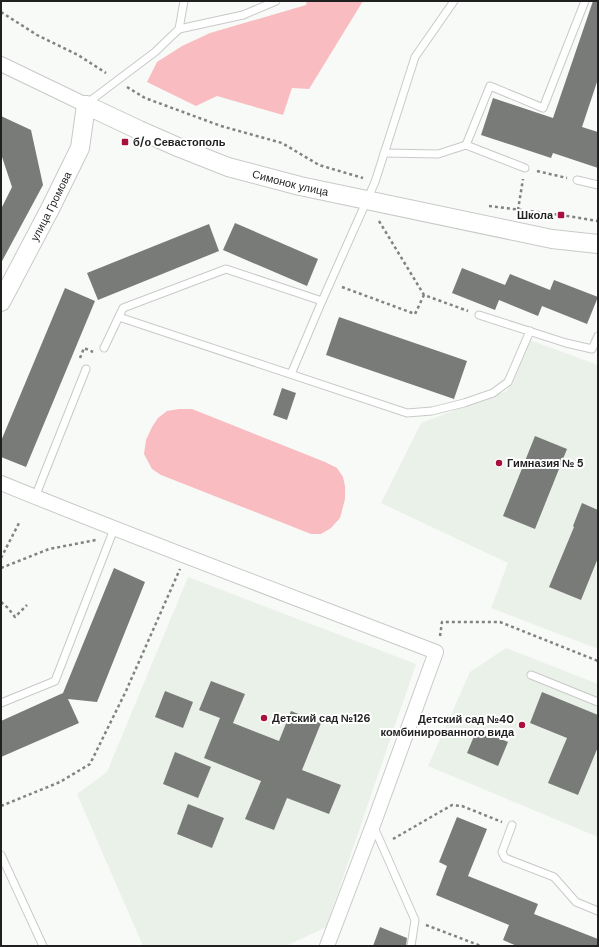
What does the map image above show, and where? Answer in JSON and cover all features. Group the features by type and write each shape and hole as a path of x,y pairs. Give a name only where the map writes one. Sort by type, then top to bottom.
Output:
{"street":[{"name":"Симонок улица","path":"1,64 139,130 228,167 371,207 552,239 598,244"},
{"name":"улица Громова","path":"1,302 80,148 86,105"},
{"path":"1,483 112,533 186,556 436,652 327,946"}],"lane":[{"path":"179,29 184,1"},
{"path":"86,105 155,52 179,29 243,15 276,1"},
{"path":"291,374 330,282 371,207 375,182 415,57 454,1"},
{"path":"466,145 490,86 543,108 585,1"},
{"path":"384,153 438,154 466,145 525,168"},
{"path":"577,180 598,185"},
{"path":"104,348 123,308 226,269 322,301"},
{"path":"479,315 566,343 592,348 598,336"},
{"path":"119,317 407,413 432,411 464,404 493,393 508,382 530,332"},
{"path":"34,497 86,369"},
{"path":"1,704 55,681 112,533"},
{"path":"531,675 598,702"},
{"path":"373,825 415,920 411,946"},
{"path":"512,826 502,852 505,858 554,878 576,902 598,911"},
{"path":"1,855 43,946"}],"path":[{"path":"1,12 38,35 78,55 145,98 221,126 282,143 319,165 375,182"},
{"path":"518,210 525,168 577,180"},
{"path":"488,206 598,221"},
{"path":"371,207 424,295 479,315"},
{"path":"330,282 415,314 424,295"},
{"path":"80,358 84,348"},
{"path":"1,558 19,523"},
{"path":"1,568 49,549 112,533"},
{"path":"1,806 60,782 90,764 126,691 186,556"},
{"path":"1,602 15,616 27,605"},
{"path":"442,622 500,622 598,661"},
{"path":"382,845 452,806 462,806 512,826"},
{"path":"415,920 481,946"}],"shaded area":[{"path":"307,1 363,1 309,89 292,88 283,115 217,96 196,106 147,82 157,62 182,46 210,33 306,5"},
{"name":"Гимназия № 5","path":"530,340 598,365 598,649 491,608 508,563 381,503 421,423 507,391"},
{"path":"192,409 337,468 343,477 345,486 345,499 340,518 331,528 321,534 311,534 161,475 152,469 144,454 146,440 158,418 167,411"},
{"name":"Детский сад №126","path":"188,577 416,664 326,927 286,946 143,946 77,794 107,772"},
{"name":"Детский сад №40 комбинированного вида","path":"506,648 598,684 598,837 428,766 470,672"}],"building":[{"path":"593,1 598,1 598,79 582,127 598,132 598,168 553,153 551,158 481,135 493,98 553,118"},
{"path":"1,116 31,130 43,185 1,263 1,209 12,187 1,154"},
{"path":"235,223 318,259 307,286 223,250"},
{"path":"209,224 219,251 98,300 87,273"},
{"path":"462,268 505,285 510,274 550,290 554,280 598,297 587,324 542,306 538,316 499,300 495,310 452,293"},
{"path":"65,288 95,301 26,467 1,457 1,441"},
{"path":"339,317 467,361 454,399 326,355"},
{"path":"282,388 296,393 287,420 273,415"},
{"path":"535,436 567,449 535,529 503,516"},
{"path":"582,503 598,510 598,558 581,600 549,587 574,527 573,526"},
{"path":"114,568 145,582 97,702 68,699 79,723 1,757 1,721 63,693"},
{"path":"211,681 245,694 233,723 279,741 291,711 321,723 302,770 341,785 329,814 287,798 274,830 245,819 261,781 204,758 220,718 199,710"},
{"path":"165,691 193,702 183,728 155,717"},
{"path":"542,692 598,715 598,747 578,795 548,783 567,738 530,723"},
{"path":"477,729 508,742 498,766 467,753"},
{"path":"175,752 211,767 198,798 163,784"},
{"path":"188,804 224,818 212,848 177,834"},
{"path":"457,817 487,829 468,876 538,904 534,914 598,939 598,946 517,946 503,940 509,925 436,895 447,866 439,862"},
{"path":"380,927 407,938 406,946 373,946"}],"place":[{"name":"б/о Севастополь","path":"125,142"},
{"name":"Школа","path":"561,215"},
{"name":"Гимназия № 5","path":"499,463"},
{"name":"Детский сад №126","path":"264,718"},
{"name":"Детский сад №40 комбинированного вида","path":"522,725"}]}
